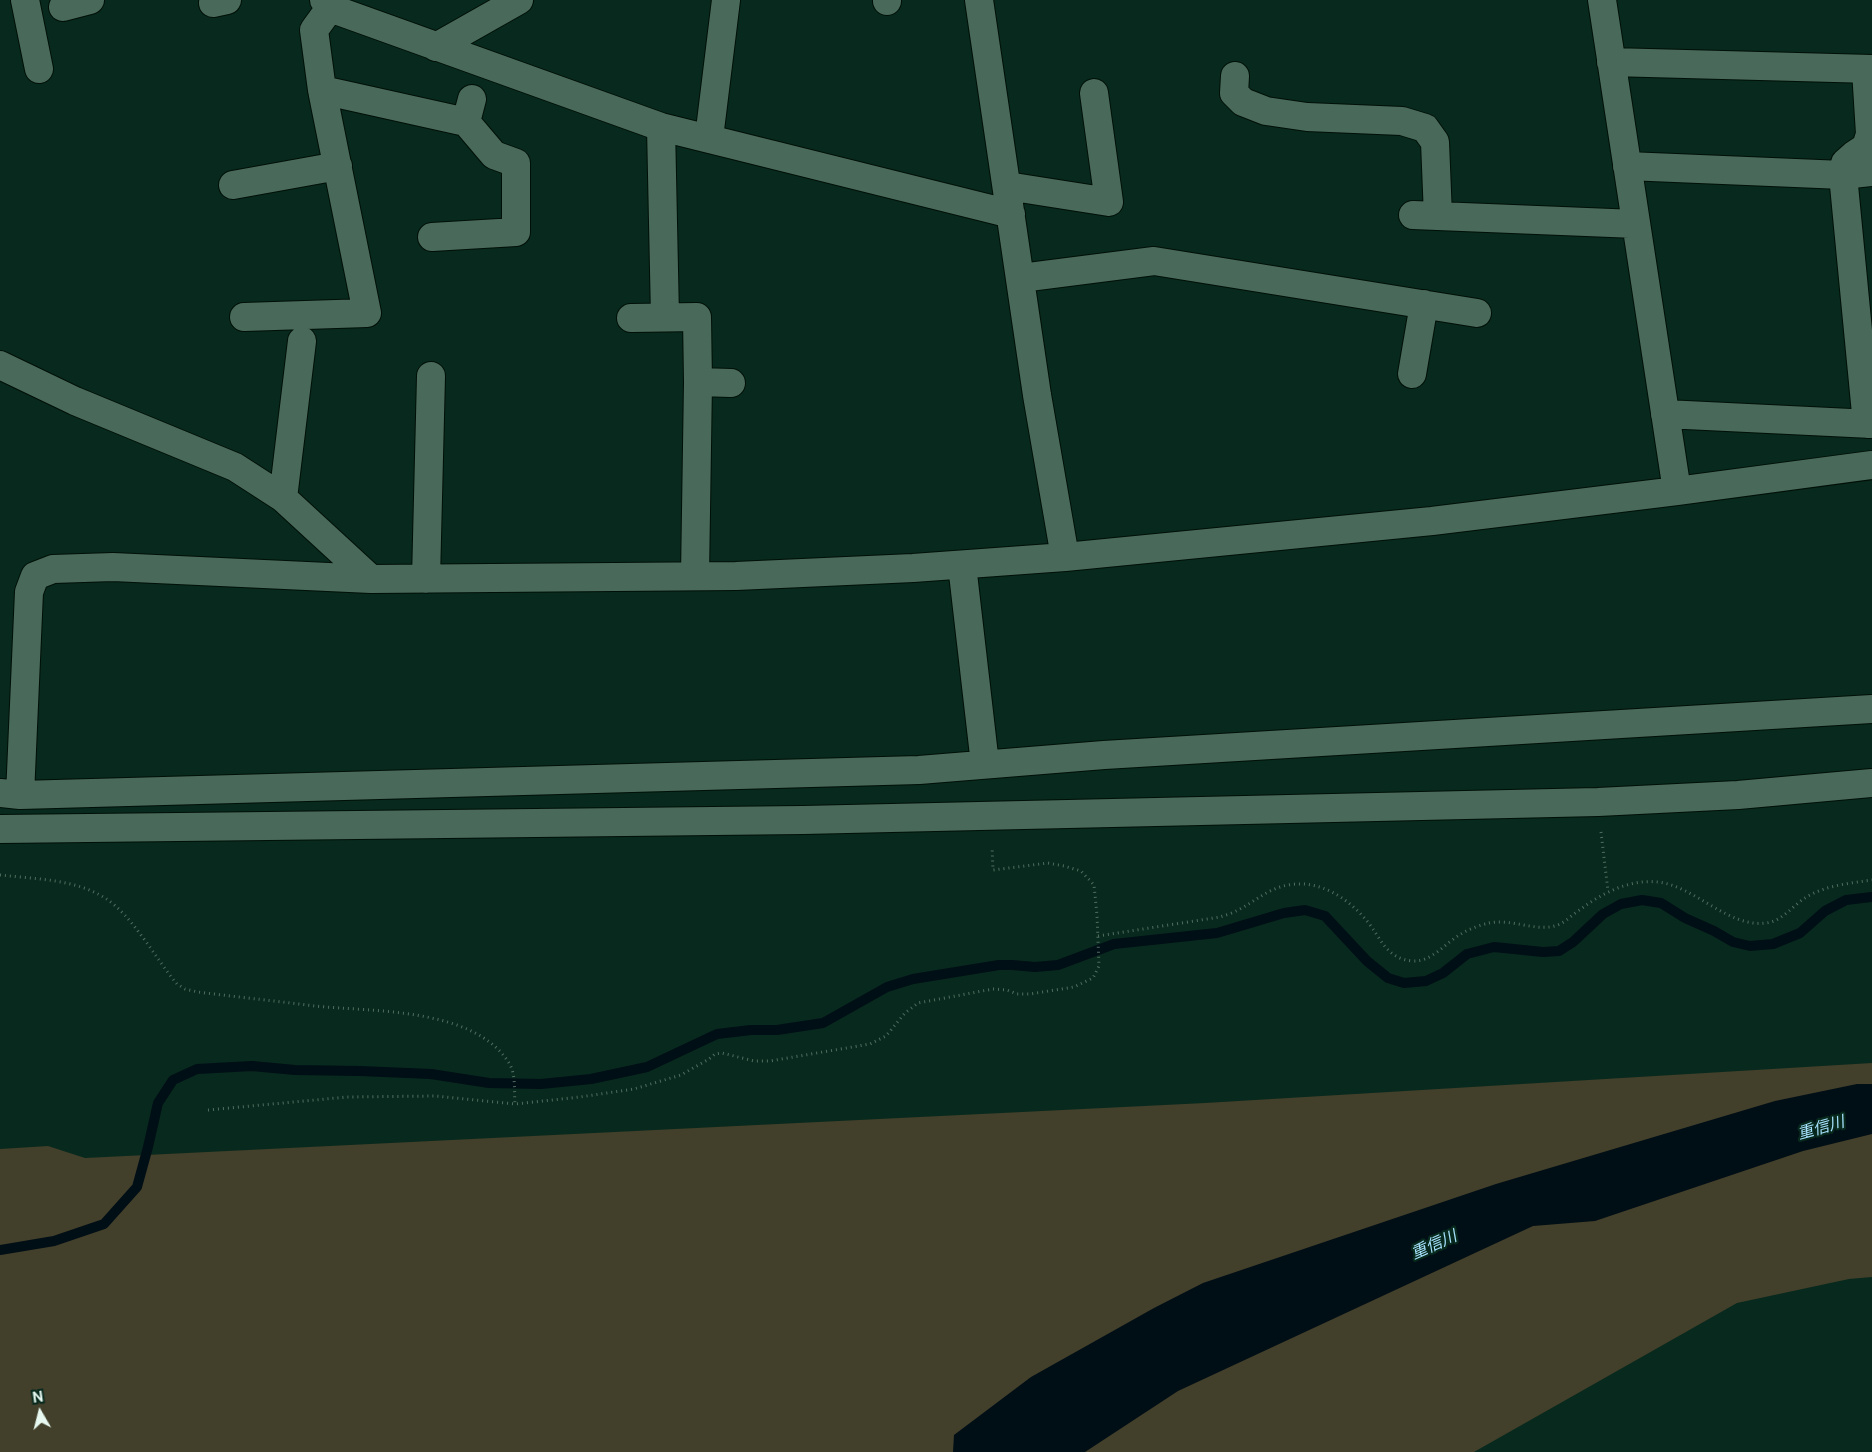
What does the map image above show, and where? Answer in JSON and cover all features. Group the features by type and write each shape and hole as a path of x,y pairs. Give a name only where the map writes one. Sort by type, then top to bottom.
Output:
{"street":[{"path":"25,0 39,70"},
{"path":"63,7 90,0"},
{"path":"436,47 519,0"},
{"path":"709,138 726,0"},
{"path":"979,0 1037,395 1065,557"},
{"path":"1602,0 1677,491"},
{"path":"244,317 367,313 322,90 314,30 327,4 436,47 662,127 1011,214"},
{"path":"1611,62 1869,69 1870,134 1866,147 1845,163 1843,175 1869,424 1665,414"},
{"path":"1235,76 1234,94 1244,102 1266,111 1307,116 1402,120 1424,128 1435,142 1426,215 1636,224"},
{"path":"322,90 469,110 494,155 516,163 516,232 432,237"},
{"path":"1007,186 1109,202 1094,94"},
{"path":"662,127 665,317"},
{"path":"233,185 338,166"},
{"path":"1627,166 1843,175 1872,172"},
{"path":"1021,278 1154,261 1477,313"},
{"path":"1412,374 1424,304"},
{"path":"631,318 697,317 698,382 695,576"},
{"path":"283,498 302,341"},
{"path":"0,365 75,401 234,467 283,498 370,579"},
{"path":"426,578 431,376"},
{"path":"698,382 731,383"},
{"path":"1872,465 1432,521 1065,557 962,565 746,576 370,579 113,567 53,569 35,576 29,592 10,794 909,770 1114,754 1872,709"},
{"path":"962,565 985,764"},
{"path":"0,829 793,821 1598,802 1738,795 1872,782"}],"path":[{"path":"1598,802 1608,891"},
{"path":"208,1110 347,1097 434,1096 515,1104 634,1089 681,1075 715,1054 722,1052 754,1061 770,1061 870,1044 886,1036 905,1013 918,1002 993,988 1017,994 1030,994 1074,987 1093,978 1099,966 1094,885 1081,871 1048,863 993,870 991,817"},
{"path":"0,875 48,880 71,885 90,890 107,899 134,928 177,984 185,989 316,1006 407,1013 437,1018 486,1039 503,1054 510,1064 513,1075 515,1104"},
{"path":"1098,936 1220,917 1238,910 1271,889 1303,883 1320,887 1336,894 1353,905 1368,922 1386,950 1411,961 1423,960 1434,955 1444,945 1462,933 1490,923 1514,922 1546,928 1560,924 1589,902 1608,891 1646,882 1669,884 1733,917 1747,922 1767,923 1778,920 1809,895 1833,886 1872,880"}],"shaded area":[{"path":"1872,1063 1872,1277 1849,1279 1737,1303 1474,1452 0,1452 0,1149 48,1146 85,1158 1205,1103"}],"water":[{"name":"重信川","path":"1857,1084 1872,1084 1872,1134 1803,1151 1595,1221 1533,1226 1178,1391 1085,1452 953,1452 954,1435 1031,1377 1154,1308 1203,1283 1496,1184 1775,1101"}],"waterway":[{"path":"0,1250 54,1241 104,1224 137,1187 158,1103 173,1080 197,1069 252,1066 295,1070 431,1074 489,1083 541,1084 591,1079 647,1067 717,1034 751,1030 777,1030 823,1023 887,987 913,979 999,965 1035,967 1058,965 1114,944 1217,933 1284,913 1305,910 1325,916 1367,961 1388,978 1404,983 1426,981 1443,973 1467,954 1494,947 1543,952 1559,951 1573,942 1603,914 1621,904 1642,900 1661,903 1685,918 1733,942 1750,946 1773,944 1800,933 1825,911 1846,900 1872,897"}]}
